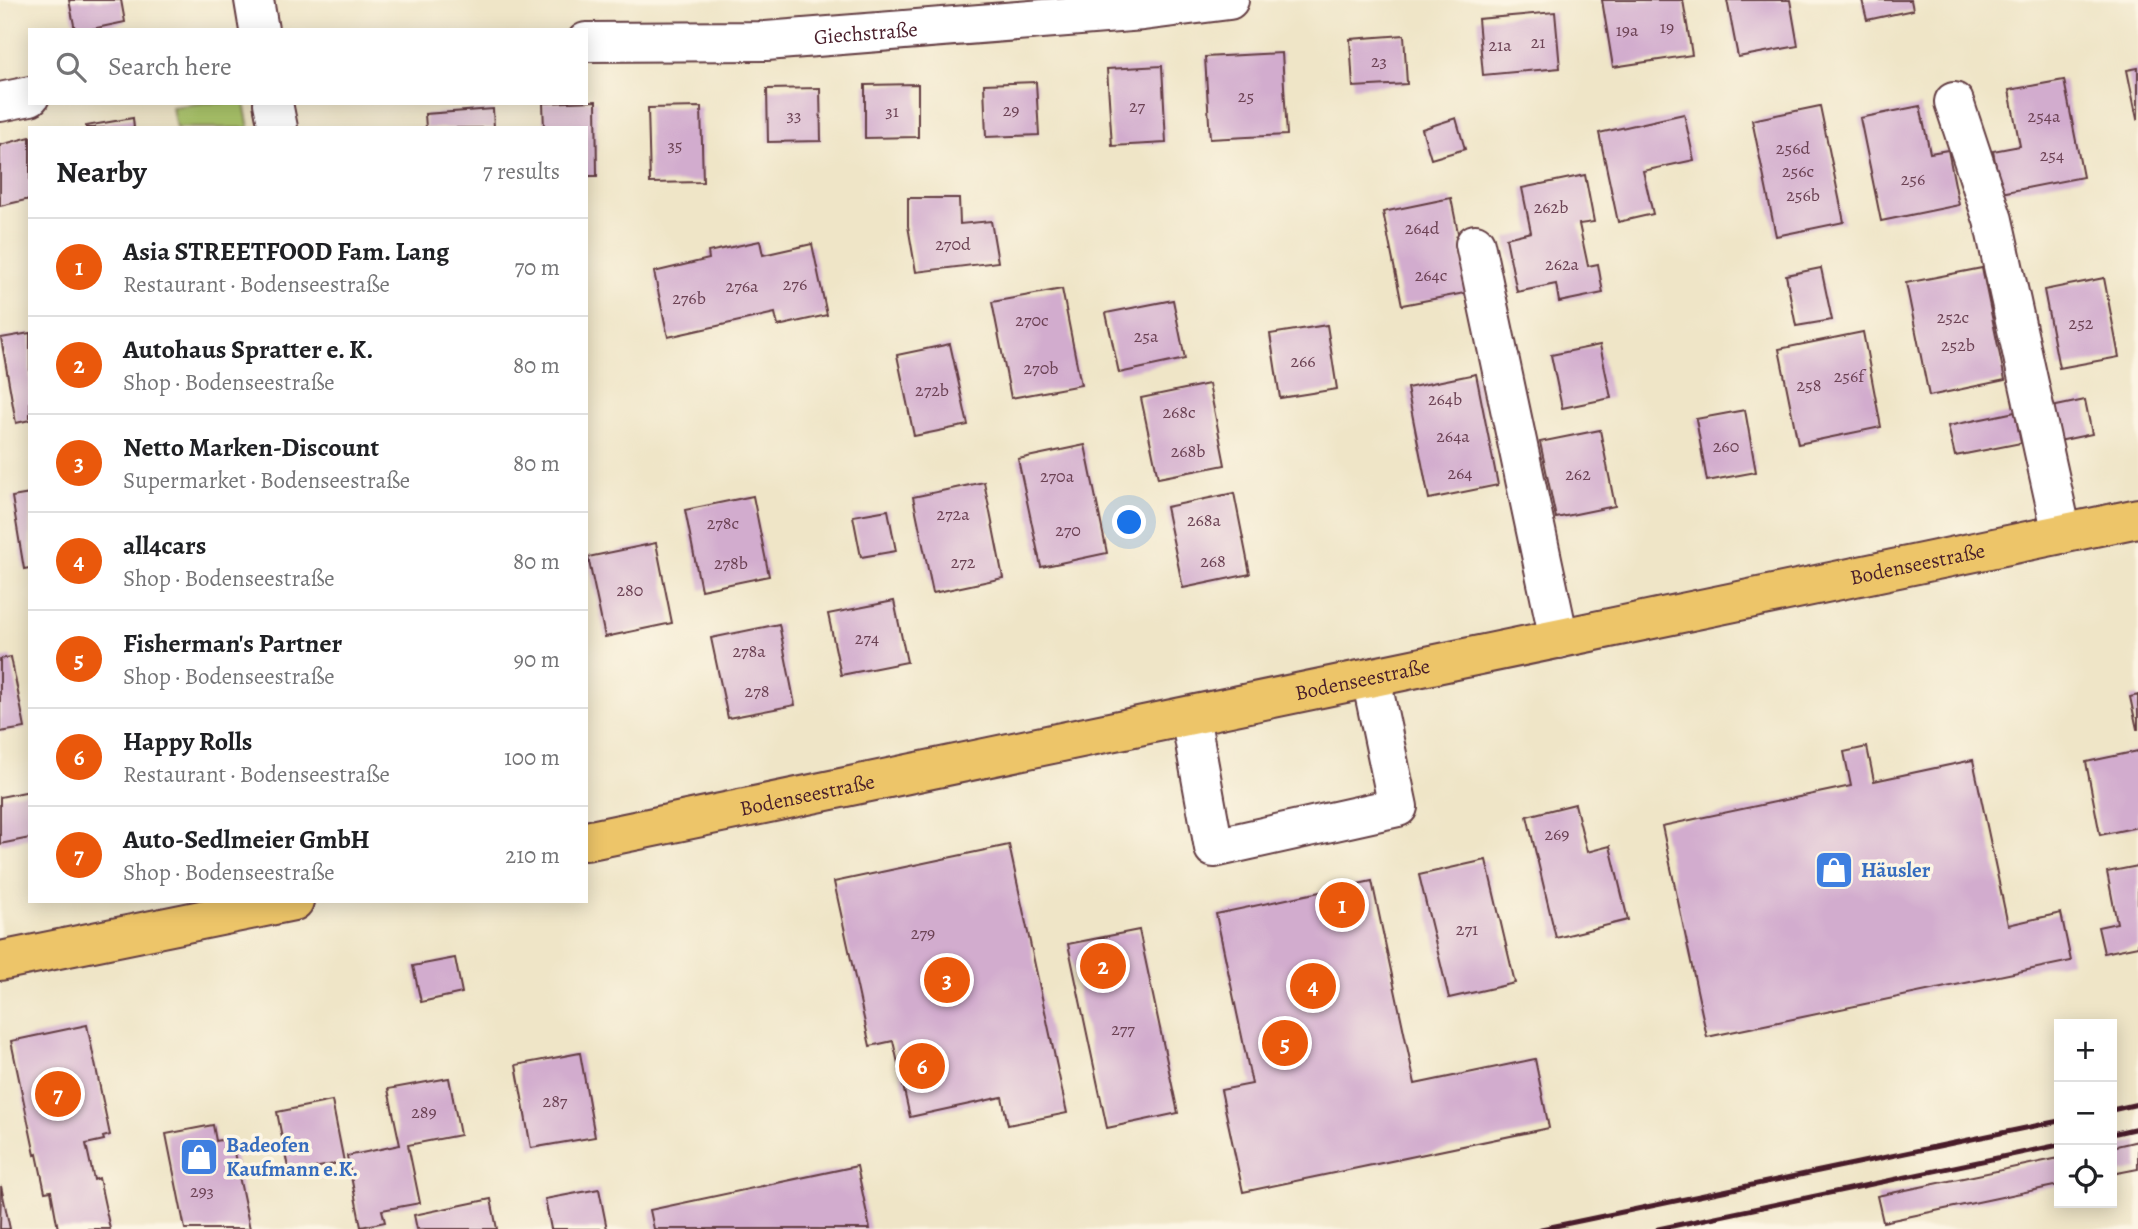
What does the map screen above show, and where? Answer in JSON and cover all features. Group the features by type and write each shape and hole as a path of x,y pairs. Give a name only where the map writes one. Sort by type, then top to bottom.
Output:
{"main road":[{"name":"Bodenseestraße","path":"588,841 2138,518"},
{"path":"0,961 284,903"}],"street":[{"path":"254,0 259,28"},
{"name":"Giechstraße","path":"588,42 766,41 1143,11 1229,0"},
{"path":"0,102 28,96"},
{"path":"1954,102 1993,220 2062,534"},
{"path":"273,105 278,126"},
{"path":"1475,244 1559,639"},
{"path":"1190,716 1214,848 1398,807 1371,678"}],"green space":[{"path":"244,105 249,126 176,126 172,107"}],"building":[{"path":"69,0 121,0 125,22 96,28 75,28"},
{"path":"1602,0 1683,0 1692,55 1613,67"},
{"path":"1727,0 1790,0 1798,46 1738,57"},
{"path":"1862,0 1911,0 1913,10 1867,20"},
{"path":"1555,12 1560,68 1483,75 1478,19"},
{"path":"1404,35 1407,84 1353,87 1350,39"},
{"path":"1282,53 1287,135 1210,139 1205,57"},
{"path":"1162,66 1166,143 1112,146 1107,69"},
{"path":"2138,68 2138,118 2137,119 2127,70"},
{"path":"2064,80 2083,177 2001,193 1993,151 2020,146 2009,90"},
{"path":"1036,82 1039,135 986,137 984,84"},
{"path":"918,84 918,137 865,138 865,85"},
{"path":"820,88 821,141 768,142 767,89"},
{"path":"588,101 596,101 597,176 588,176 588,126 544,126 543,105 588,105"},
{"path":"1820,106 1844,222 1776,236 1752,120"},
{"path":"1920,106 1930,153 1948,150 1959,205 1881,221 1860,118"},
{"path":"701,107 703,182 650,183 648,108"},
{"path":"493,109 494,126 426,126 425,114"},
{"path":"1684,114 1694,160 1643,171 1653,214 1618,222 1599,133"},
{"path":"133,118 134,126 86,126"},
{"path":"1456,118 1465,149 1431,159 1422,129"},
{"path":"28,138 28,199 0,206 0,145"},
{"path":"1585,175 1594,222 1579,224 1588,266 1598,264 1603,293 1559,302 1556,284 1517,292 1506,238 1531,232 1522,188"},
{"path":"908,198 959,198 960,224 991,221 998,262 916,272 908,226"},
{"path":"1451,198 1470,292 1402,305 1383,212"},
{"path":"760,241 763,255 812,244 827,315 778,326 775,313 668,337 654,272 709,259 708,252"},
{"path":"1821,268 1832,320 1796,326 1786,275"},
{"path":"1982,268 2005,380 1929,396 1906,283"},
{"path":"2104,278 2119,357 2059,368 2044,290"},
{"path":"1062,289 1081,385 1011,398 992,302"},
{"path":"1173,300 1185,359 1119,373 1106,313"},
{"path":"1327,325 1337,389 1280,398 1270,334"},
{"path":"1863,332 1881,427 1798,444 1779,349"},
{"path":"28,333 28,420 16,423 1,338"},
{"path":"950,344 968,425 914,436 897,355"},
{"path":"1600,345 1611,398 1562,408 1551,355"},
{"path":"1476,374 1498,485 1429,499 1407,388"},
{"path":"1209,384 1225,465 1158,478 1141,398"},
{"path":"2085,400 2092,434 2054,442 2047,408"},
{"path":"1745,410 1756,472 1707,481 1696,419"},
{"path":"2015,412 2021,443 1955,456 1948,426"},
{"path":"1600,430 1615,506 1556,518 1540,442"},
{"path":"1085,445 1107,553 1041,567 1018,459"},
{"path":"984,482 1003,578 933,593 913,497"},
{"path":"1234,493 1250,574 1183,588 1166,507"},
{"path":"28,494 28,568 24,569 12,497"},
{"path":"753,496 769,576 701,590 685,510"},
{"path":"888,510 896,551 861,557 853,516"},
{"path":"656,543 672,623 605,637 588,557"},
{"path":"894,601 907,662 841,675 828,614"},
{"path":"779,624 795,705 728,718 711,638"},
{"path":"11,657 25,728 0,732 0,659"},
{"path":"2138,695 2138,729 2137,729 2130,697"},
{"name":"Häusler","path":"1867,747 1874,781 1973,760 2008,925 2061,913 2071,961 1707,1037 1662,826 1851,786 1844,752"},
{"path":"2138,751 2138,827 2100,835 2086,762"},
{"path":"28,791 28,838 0,844 0,797"},
{"path":"1575,804 1587,852 1610,846 1628,920 1556,938 1527,816"},
{"path":"1009,845 1067,1113 1008,1125 1002,1097 910,1117 893,1041 870,1046 834,882"},
{"path":"1486,860 1515,983 1449,998 1419,875"},
{"path":"2138,866 2138,946 2104,953 2098,927 2117,923 2107,872"},
{"path":"1372,881 1415,1084 1535,1059 1549,1128 1243,1192 1221,1090 1252,1084 1216,914"},
{"path":"1139,930 1178,1113 1107,1128 1068,944"},
{"path":"455,958 462,993 421,1002 413,966"},
{"path":"87,1025 110,1135 103,1137 104,1140 86,1144 94,1180 99,1178 110,1229 58,1229 51,1191 45,1192 37,1154 35,1155 11,1041"},
{"path":"580,1053 595,1137 531,1148 516,1065"},
{"path":"449,1078 460,1135 408,1145 420,1203 382,1210 385,1222 361,1227 347,1156 400,1145 388,1089"},
{"path":"332,1101 344,1162 289,1173 277,1112"},
{"path":"213,1125 216,1141 231,1138 250,1229 185,1229 166,1134"},
{"path":"2138,1141 2138,1169 2117,1173 2117,1146"},
{"path":"2054,1159 2054,1186 1883,1222 1877,1196"},
{"path":"857,1166 870,1229 654,1229 650,1210"},
{"path":"1,1186 10,1229 0,1229"},
{"path":"599,1189 607,1229 551,1229 545,1199"},
{"path":"491,1199 497,1229 417,1229 414,1215"}],"railway":[{"path":"2117,1109 2138,1104"},
{"path":"1541,1229 2054,1122"},
{"path":"2117,1133 2138,1128"},
{"path":"1658,1229 2054,1146"}],"place":[{"name":"Häusler","path":"1834,870"},
{"name":"Asia STREETFOOD Fam. Lang","path":"1342,905"},
{"name":"Autohaus Spratter e. K.","path":"1103,966"},
{"name":"Netto Marken-Discount","path":"947,980"},
{"name":"all4cars","path":"1313,986"},
{"name":"Fisherman's Partner","path":"1285,1043"},
{"name":"Happy Rolls","path":"922,1066"},
{"name":"Auto-Sedlmeier GmbH","path":"58,1094"},
{"name":"Badeofen Kaufmann e.K.","path":"199,1157"}]}
